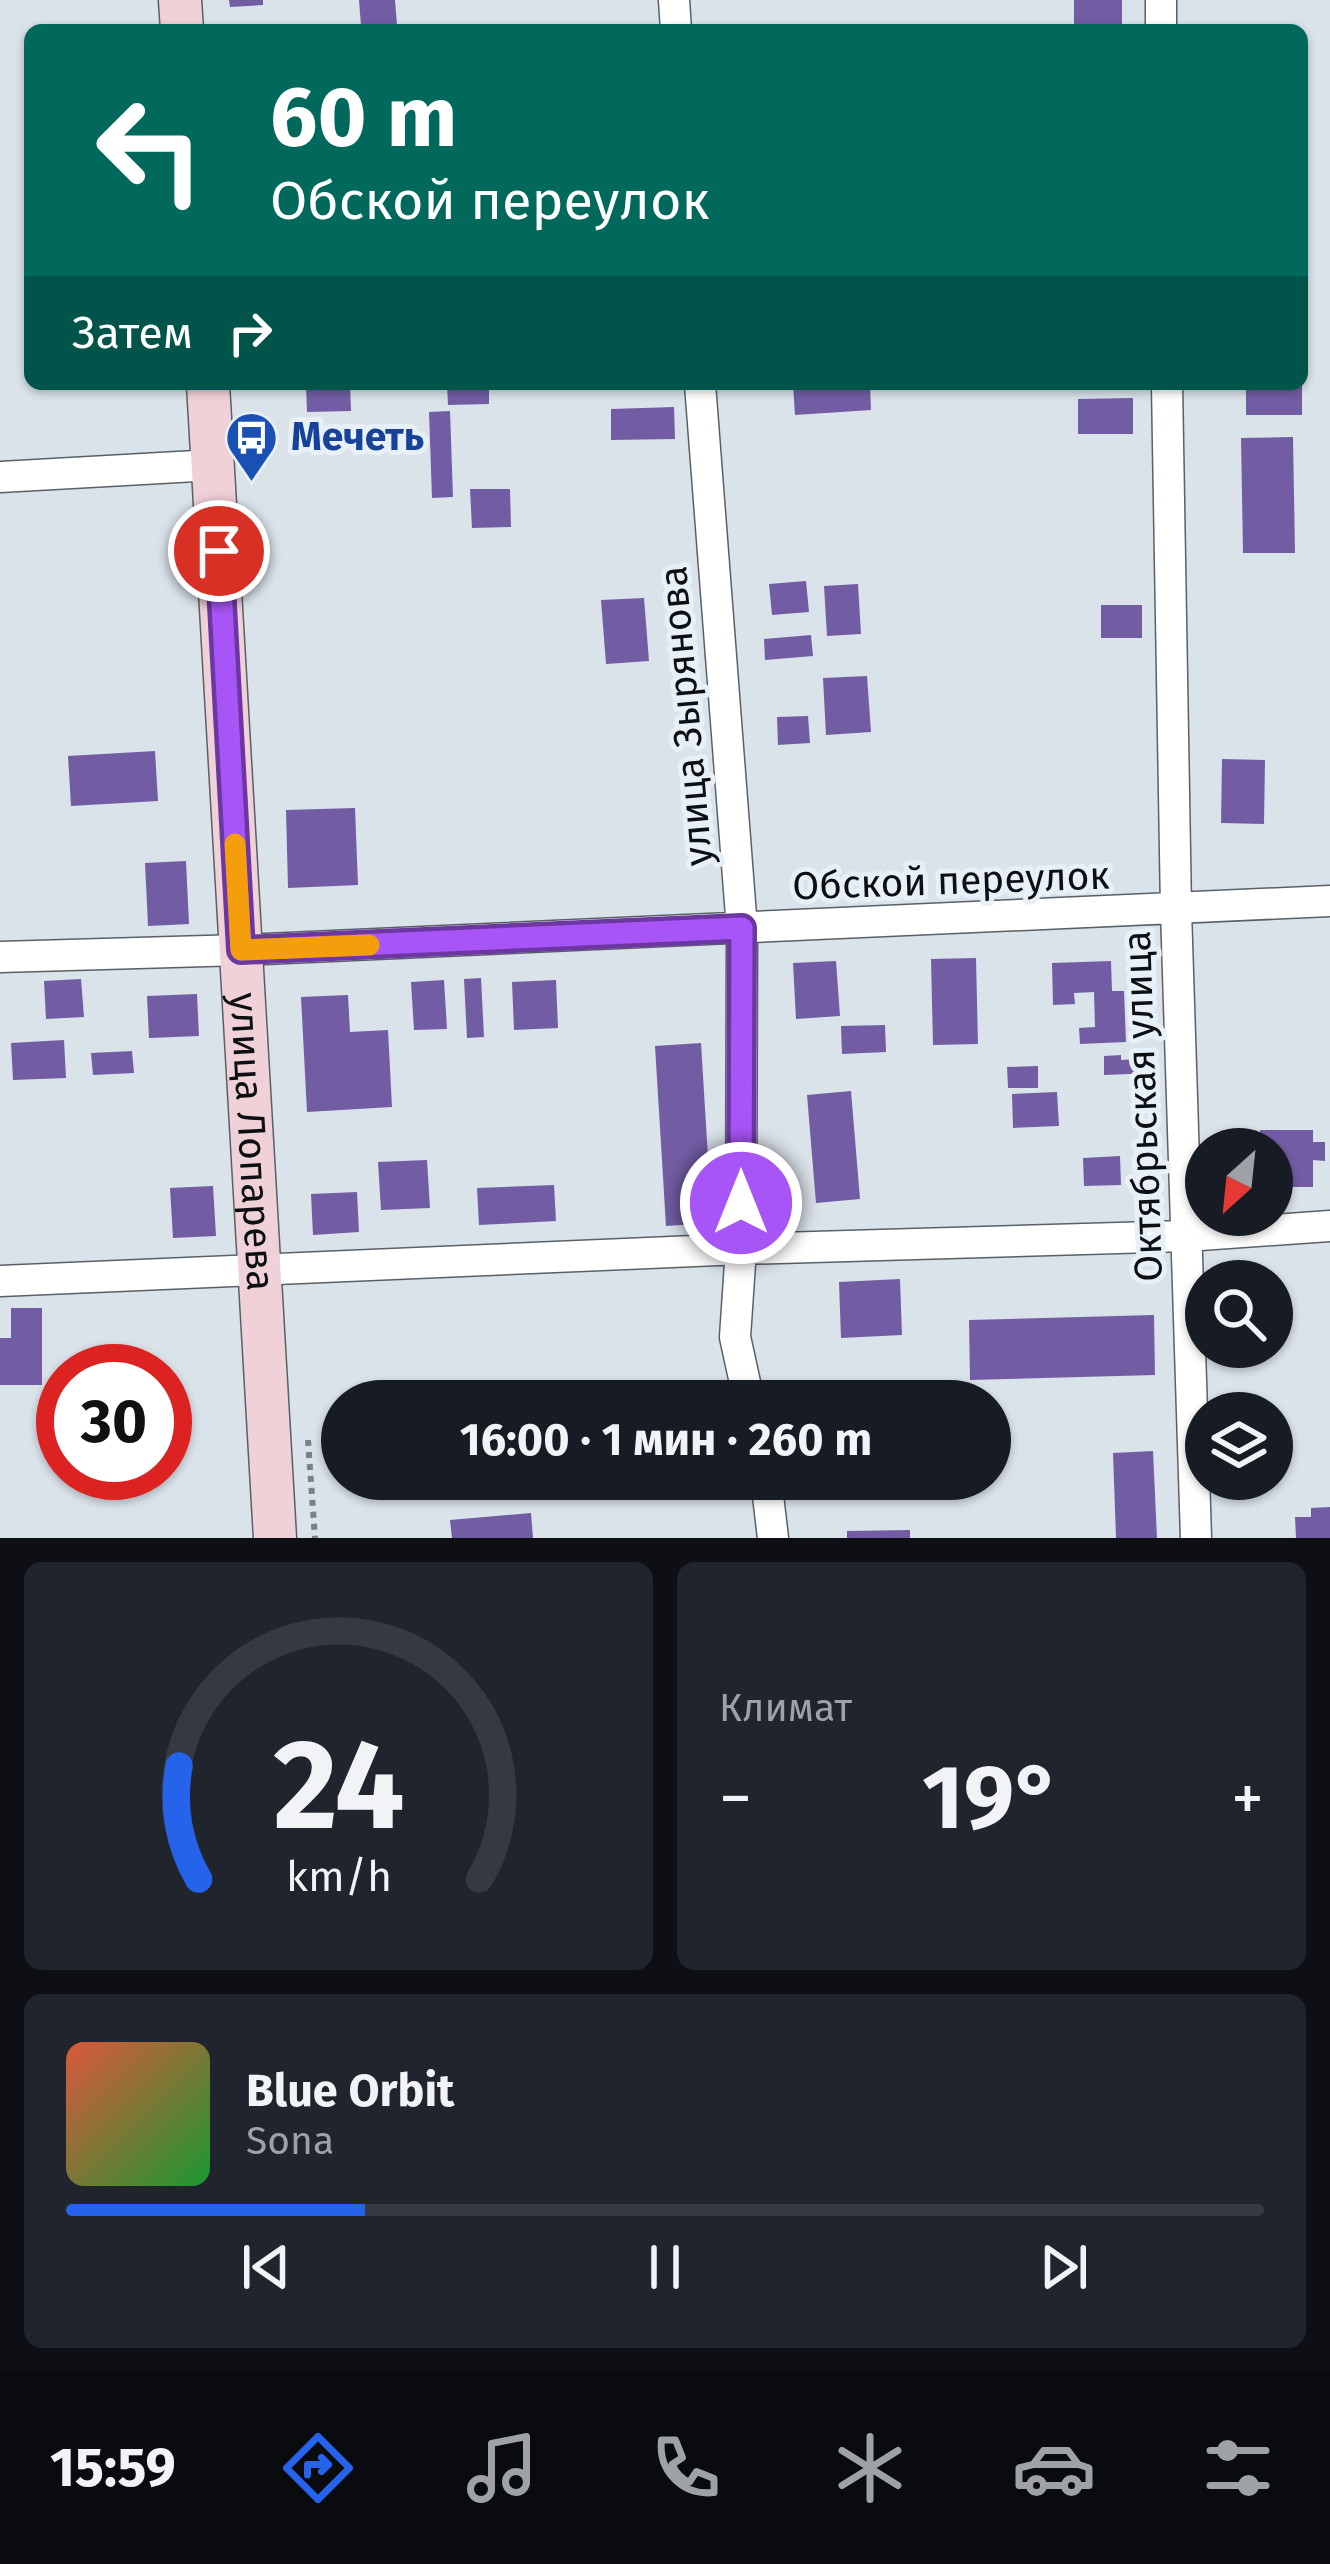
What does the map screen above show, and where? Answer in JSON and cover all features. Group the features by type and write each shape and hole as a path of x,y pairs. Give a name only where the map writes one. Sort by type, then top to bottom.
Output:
{"main road":[{"name":"улица Лопарева","path":"208,390 275,1538"}],"street":[{"name":"улица Зырянова","path":"700,390 742,928 741,1249 735,1336 744,1380"},
{"name":"Октябрьская улица","path":"1167,390 1176,910 1196,1538"},
{"path":"0,477 214,465"},
{"name":"Обской переулок","path":"0,957 1330,901"},
{"path":"0,1281 741,1249 1186,1237 1330,1226"},
{"path":"768,1500 773,1538"}],"building":[{"path":"229,0 263,0 263,5 230,7"},
{"path":"359,0 395,0 397,24 361,24"},
{"path":"1074,0 1122,0 1122,24 1074,24"},
{"path":"306,390 350,390 351,411 307,412"},
{"path":"447,390 489,390 489,404 448,405"},
{"path":"793,390 870,390 871,410 795,415"},
{"path":"1246,390 1302,390 1302,415 1246,415"},
{"path":"1133,398 1133,434 1078,434 1078,399"},
{"path":"674,407 675,439 611,440 611,409"},
{"path":"450,411 453,497 432,498 429,412"},
{"path":"1293,437 1295,553 1243,553 1241,438"},
{"path":"470,489 510,489 511,527 472,528"},
{"path":"806,581 809,612 772,615 769,584"},
{"path":"858,584 861,634 827,636 824,586"},
{"path":"644,598 649,661 606,664 601,600"},
{"path":"1101,605 1142,605 1142,638 1101,638"},
{"path":"811,635 813,656 765,660 764,639"},
{"path":"867,676 871,732 826,735 823,678"},
{"path":"808,716 810,743 778,745 777,717"},
{"path":"155,751 158,801 71,806 68,756"},
{"path":"1222,759 1265,760 1264,824 1221,823"},
{"path":"355,808 358,885 288,888 286,810"},
{"path":"186,861 189,924 148,926 145,863"},
{"path":"976,958 978,1044 933,1045 931,959"},
{"path":"836,961 840,1016 796,1019 793,963"},
{"path":"1111,961 1112,991 1124,991 1126,1042 1080,1044 1079,1028 1095,1027 1094,992 1074,993 1075,1004 1053,1005 1052,963"},
{"path":"481,978 484,1037 467,1038 464,979"},
{"path":"81,979 84,1017 46,1019 44,981"},
{"path":"444,980 447,1029 414,1030 411,982"},
{"path":"556,980 558,1028 514,1030 512,982"},
{"path":"197,994 199,1036 149,1038 147,996"},
{"path":"348,995 350,1032 388,1030 392,1107 307,1112 301,997"},
{"path":"885,1025 886,1052 842,1054 841,1026"},
{"path":"64,1040 66,1078 13,1080 11,1043"},
{"path":"701,1043 712,1223 666,1226 655,1046"},
{"path":"132,1051 134,1073 93,1075 91,1053"},
{"path":"1121,1055 1121,1060 1152,1058 1153,1073 1104,1075 1104,1056"},
{"path":"1038,1066 1038,1088 1008,1088 1007,1067"},
{"path":"851,1091 860,1199 816,1203 807,1095"},
{"path":"1057,1092 1059,1126 1013,1128 1012,1094"},
{"path":"1293,1130 1313,1130 1313,1142 1325,1142 1325,1161 1313,1160 1313,1187 1293,1187"},
{"path":"1120,1156 1121,1185 1084,1186 1083,1158"},
{"path":"427,1160 430,1208 381,1210 378,1162"},
{"path":"554,1185 556,1221 479,1225 477,1188"},
{"path":"213,1186 216,1236 173,1238 170,1188"},
{"path":"357,1192 359,1232 313,1235 311,1194"},
{"path":"900,1279 902,1335 841,1338 839,1282"},
{"path":"11,1308 42,1308 36,1385 0,1385 0,1338 11,1338"},
{"path":"1154,1315 1155,1375 970,1380 969,1320"},
{"path":"1153,1451 1157,1538 1116,1538 1113,1453"},
{"path":"1330,1507 1330,1538 1296,1538 1295,1517 1311,1517 1311,1508"},
{"path":"531,1513 533,1538 452,1538 450,1520"},
{"path":"910,1530 910,1538 847,1538 847,1531"}],"slow traffic":[{"path":"235,844 241,950 369,945"}],"place":[{"name":"Мечеть","path":"252,483"}],"route":[{"path":"219,551 241,950 742,928 741,1203"}]}
